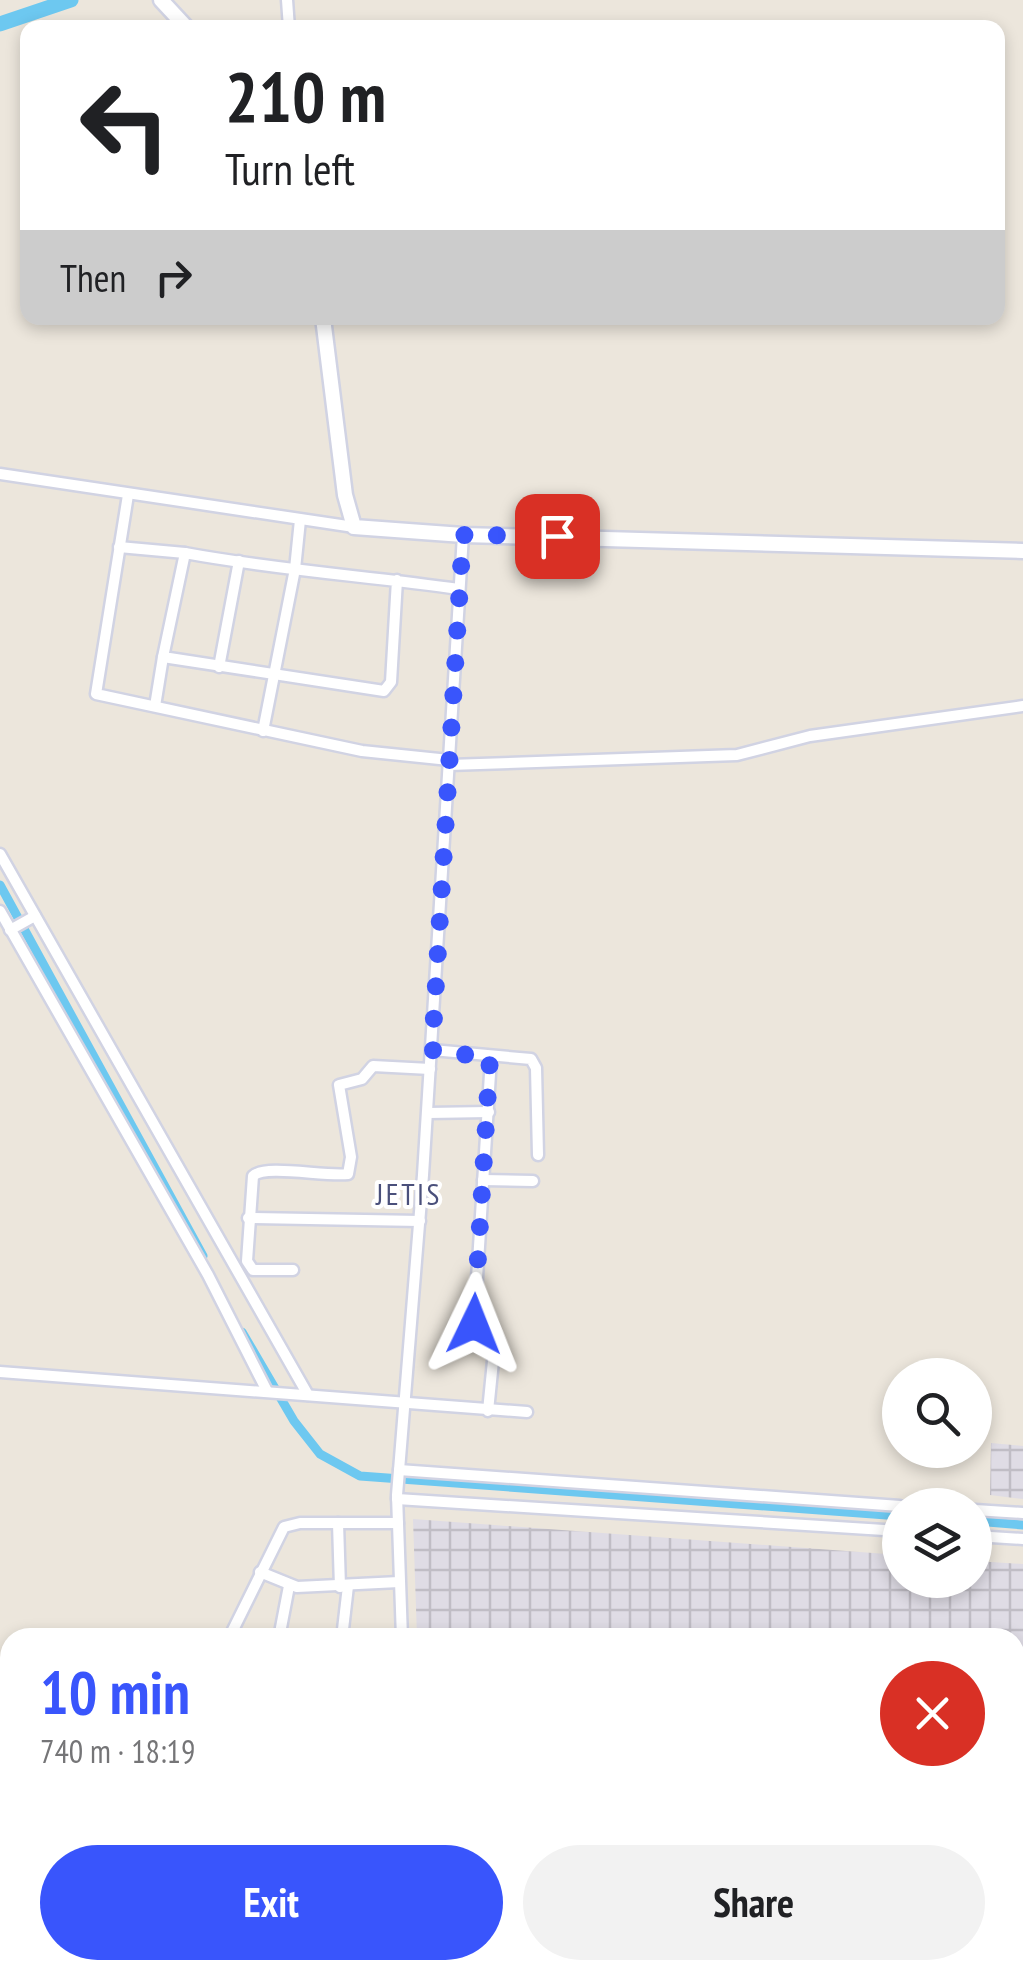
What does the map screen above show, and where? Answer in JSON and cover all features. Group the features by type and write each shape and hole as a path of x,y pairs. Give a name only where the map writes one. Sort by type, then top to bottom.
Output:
{"main road":[{"path":"162,0 181,20"},
{"path":"324,325 345,495 354,527 463,535 1023,551"}],"street":[{"path":"0,474 354,527"},
{"path":"128,495 96,694 376,754 449,762 737,754 810,736 1023,706"},
{"path":"263,731 296,569 300,520"},
{"path":"402,1628 397,1496 428,1113 463,535"},
{"path":"118,547 459,588"},
{"path":"155,706 185,553"},
{"path":"219,667 239,561"},
{"path":"162,657 388,690 397,580"},
{"path":"0,854 242,1280 302,1395"},
{"path":"0,912 208,1275 270,1392"},
{"path":"12,928 33,917"},
{"path":"432,1050 531,1060 535,1065 538,1155"},
{"path":"488,1412 495,1341 493,1334 474,1324 490,1058"},
{"path":"253,1270 245,1250 253,1176 260,1169 318,1176 349,1173 340,1084 362,1078 373,1066 430,1069"},
{"path":"428,1113 488,1112"},
{"path":"483,1180 533,1181"},
{"path":"248,1218 420,1221"},
{"path":"242,1280 253,1270 293,1270"},
{"path":"0,1372 405,1406 527,1412"},
{"path":"399,1472 882,1505"},
{"path":"397,1496 882,1530"},
{"path":"992,1511 1023,1513"},
{"path":"338,1523 344,1586 342,1628"},
{"path":"234,1628 284,1527 398,1523"},
{"path":"992,1537 1023,1539"},
{"path":"260,1572 289,1586 400,1582"},
{"path":"280,1628 289,1586"}],"shaded area":[{"path":"992,1443 1023,1446 1023,1499 992,1495"},
{"path":"413,1519 882,1554 882,1598 992,1598 992,1562 1023,1564 1023,1628 417,1628"}],"waterway":[{"path":"0,24 71,0"},
{"path":"0,885 203,1256"},
{"path":"242,1332 294,1421 320,1454 360,1476 882,1515"},
{"path":"992,1522 1023,1525"}],"district":[{"name":"JETIS","path":"409,1195"}],"route":[{"path":"474,1324 490,1058 432,1050 463,535 557,536"}]}
